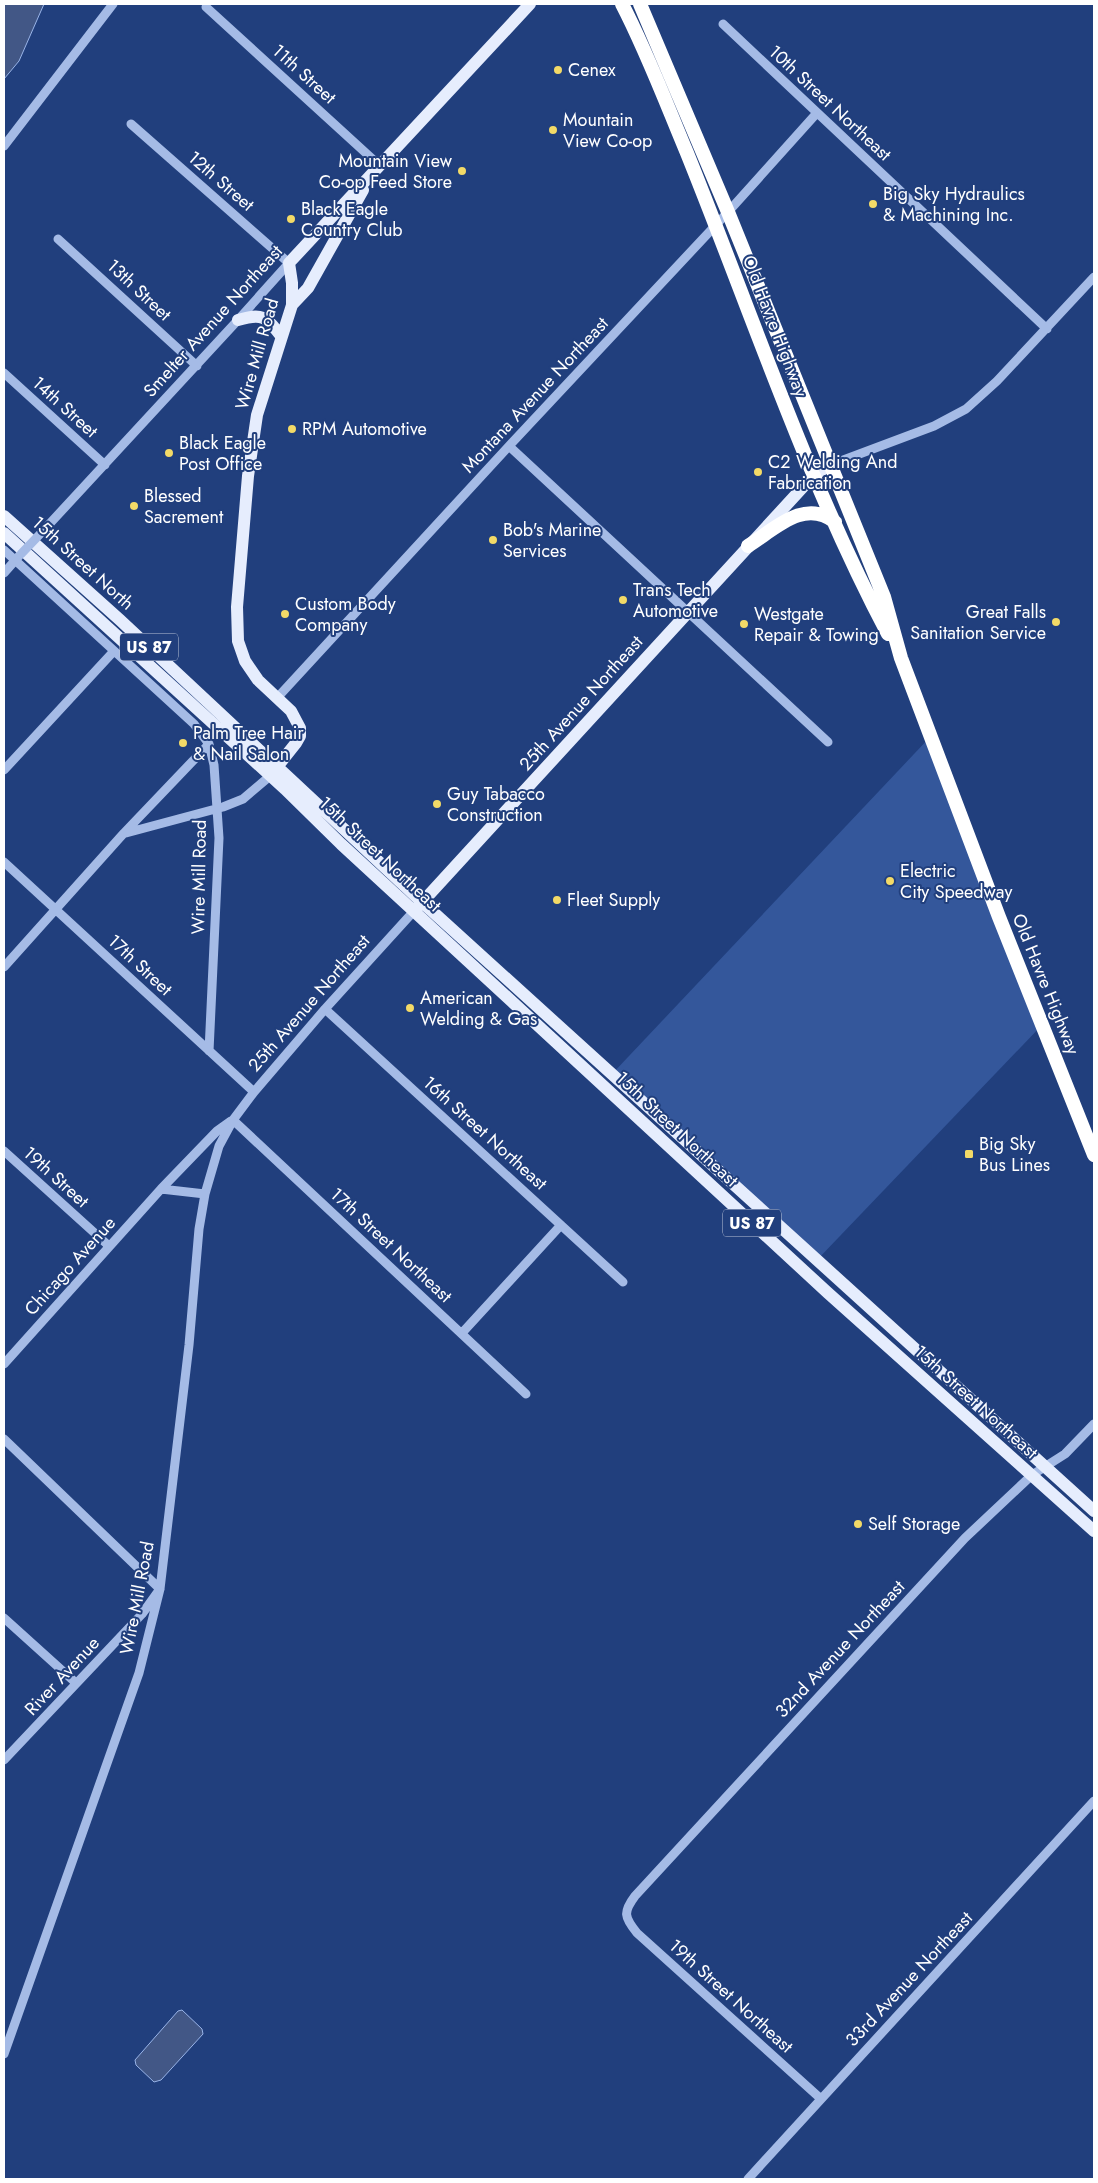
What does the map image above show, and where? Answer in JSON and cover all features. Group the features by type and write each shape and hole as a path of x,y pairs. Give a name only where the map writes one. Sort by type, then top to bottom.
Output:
{"highway":[{"name":"Old Havre Highway","path":"622,4 640,39 716,225 814,475 872,603 901,658"},
{"name":"Old Havre Highway","path":"640,4 728,212 884,597 901,658 995,906 1094,1155"},
{"path":"748,546 800,514 817,512 827,516 835,523"}],"main road":[{"name":"Smelter Avenue Northeast","path":"289,263 530,4"},
{"path":"292,304 308,288 344,222 379,165"},
{"name":"Wire Mill Road","path":"274,772 296,744 300,736 300,728 291,711 258,680 245,661 238,641 237,617 241,543 248,476 257,415 292,304 292,283 289,263"},
{"path":"238,320 255,316 264,318 273,325 281,336"},
{"name":"25th Avenue Northeast","path":"418,906 814,475 830,465"},
{"name":"15th Street North","path":"4,516 120,620 274,772"},
{"name":"15th Street North","path":"4,534 288,784"},
{"name":"15th Street Northeast","path":"288,784 828,1292 1094,1531"},
{"name":"15th Street Northeast","path":"418,906 1094,1511"}],"street":[{"path":"4,146 113,4"},
{"name":"11th Street","path":"206,7 379,165"},
{"name":"10th Street Northeast","path":"723,24 816,114 1047,329"},
{"name":"Montana Avenue Northeast","path":"277,698 728,212 816,114"},
{"name":"12th Street","path":"132,124 289,263"},
{"name":"13th Street","path":"58,238 197,366"},
{"name":"Smelter Avenue Northeast","path":"4,573 197,366 289,263"},
{"name":"25th Avenue Northeast","path":"830,465 934,426 966,409 997,381 1094,277"},
{"name":"14th Street","path":"4,374 105,465"},
{"path":"509,446 828,742"},
{"path":"4,550 18,557 114,651 194,724 209,744 214,765 217,808 124,833"},
{"path":"4,770 114,651"},
{"path":"4,967 124,833 209,744"},
{"name":"Wire Mill Road","path":"209,1051 217,908 219,838 217,808 243,799 274,772"},
{"name":"17th Street","path":"4,862 254,1092"},
{"name":"25th Avenue Northeast","path":"226,1132 254,1092 325,1009 418,906"},
{"name":"16th Street Northeast","path":"325,1009 623,1282"},
{"name":"Chicago Avenue","path":"4,1364 161,1189 217,1131 233,1120"},
{"name":"17th Street Northeast","path":"233,1120 526,1394"},
{"name":"Wire Mill Road","path":"4,2054 139,1673 160,1589 188,1355 199,1230 205,1194 219,1146 226,1132"},
{"name":"19th Street","path":"4,1151 109,1246"},
{"path":"161,1189 205,1194"},
{"path":"462,1333 561,1225"},
{"name":"32nd Avenue Northeast","path":"626,1913 628,1905 635,1896 958,1545 1032,1475 1064,1454 1094,1424"},
{"path":"4,1439 160,1589"},
{"name":"River Avenue","path":"4,1760 142,1614 160,1589"},
{"path":"4,1618 76,1683"},
{"name":"33rd Avenue Northeast","path":"748,2179 820,2098 1094,1801"},
{"name":"19th Street Northeast","path":"626,1913 627,1921 637,1932 820,2098"}],"shaded area":[{"path":"4,4 44,4 19,61 4,79"},
{"name":"Electric City Speedway","path":"931,736 1042,1025 817,1260 612,1074"},
{"path":"182,2010 202,2029 203,2034 161,2080 154,2082 136,2065 135,2060 178,2011"}],"place":[{"name":"Cenex","path":"558,70"},
{"name":"Mountain View Co-op","path":"553,130"},
{"name":"Mountain View Co-op Feed Store","path":"462,171"},
{"name":"Big Sky Hydraulics & Machining Inc.","path":"873,204"},
{"name":"Black Eagle Country Club","path":"291,219"},
{"name":"RPM Automotive","path":"292,429"},
{"name":"Black Eagle Post Office","path":"169,453"},
{"name":"C2 Welding And Fabrication","path":"758,472"},
{"name":"Blessed Sacrement","path":"134,506"},
{"name":"Bob's Marine Services","path":"493,540"},
{"name":"Trans Tech Automotive","path":"623,600"},
{"name":"Custom Body Company","path":"285,614"},
{"name":"Great Falls Sanitation Service","path":"1056,622"},
{"name":"Westgate Repair & Towing","path":"744,624"},
{"name":"Palm Tree Hair & Nail Salon","path":"183,743"},
{"name":"Guy Tabacco Construction","path":"437,804"},
{"name":"Electric City Speedway","path":"890,881"},
{"name":"Fleet Supply","path":"557,900"},
{"name":"American Welding & Gas","path":"410,1008"},
{"name":"Big Sky Bus Lines","path":"969,1154"},
{"name":"Self Storage","path":"858,1524"}]}
